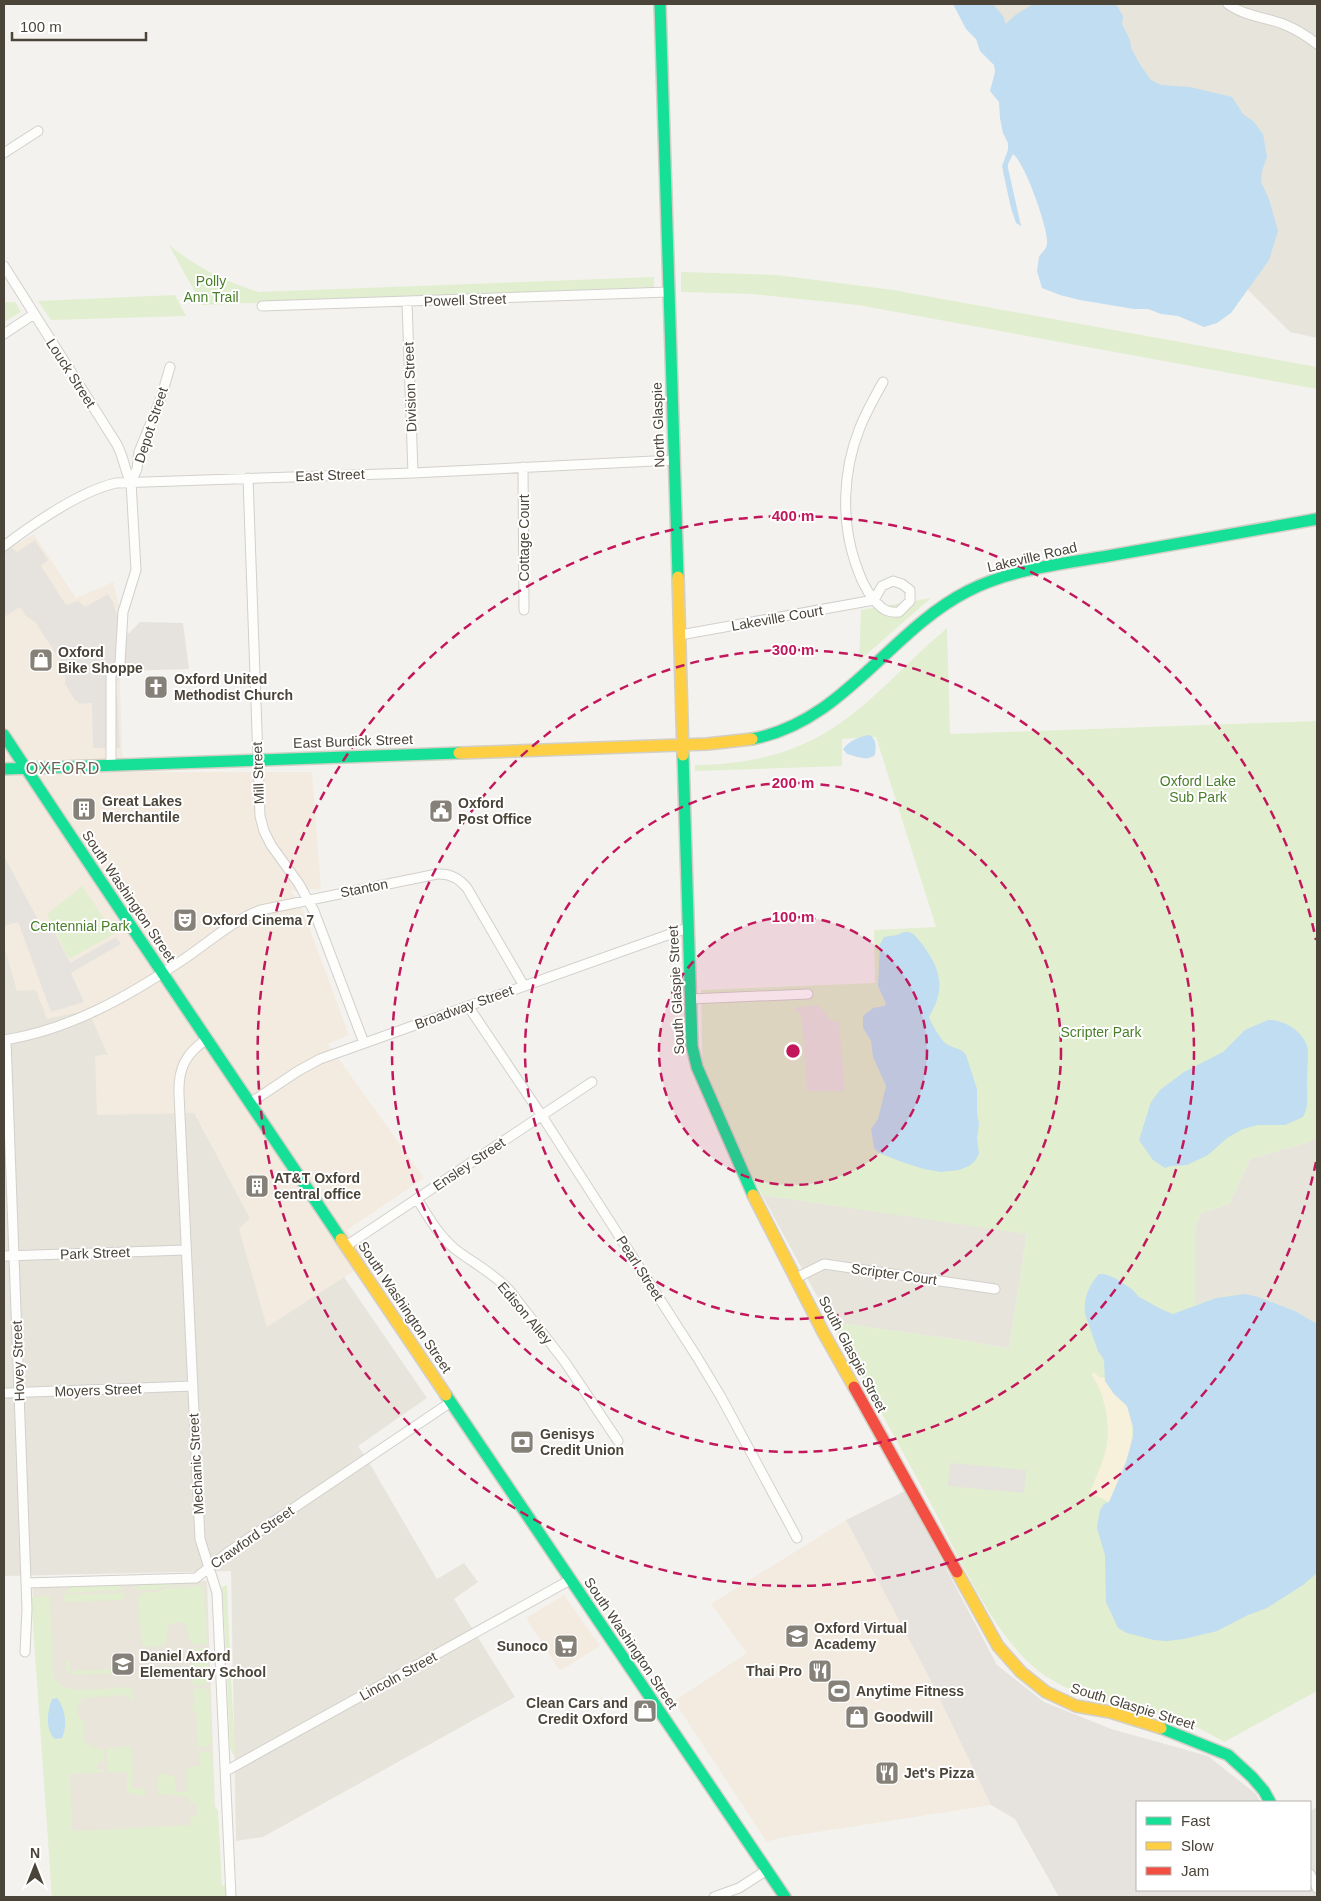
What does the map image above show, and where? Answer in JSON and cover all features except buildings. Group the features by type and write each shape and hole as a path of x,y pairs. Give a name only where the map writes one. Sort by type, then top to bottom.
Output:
{"main road":[{"name":"North Glaspie","path":"660,4 682,745"},
{"name":"Lakeville Road","path":"682,745 751,740 781,732 809,718 836,701 940,608 965,592 994,580 1041,568 1317,519"},
{"name":"South Washington Street","path":"4,735 111,898 163,972 570,1580 785,1897"},
{"name":"East Burdick Street","path":"4,769 682,745"},
{"name":"South Glaspie Street","path":"682,745 692,1046 697,1067 749,1187 827,1338 979,1615 998,1646 1021,1672 1046,1692 1076,1706 1110,1712 1162,1728 1228,1755 1252,1777 1269,1801"}],"street":[{"path":"1228,4 1256,17 1282,24 1305,34 1317,44"},
{"path":"4,153 38,131"},
{"name":"Louck Street","path":"4,266 122,453 126,475 131,482"},
{"name":"Powell Street","path":"262,306 668,292"},
{"name":"Division Street","path":"407,302 413,472"},
{"path":"4,334 34,314"},
{"name":"Depot Street","path":"131,482 137,469 140,452 161,398 170,367"},
{"name":"Lakeville Court","path":"680,636 874,600 865,589 852,552 846,526 846,496 850,463 856,439 866,414 883,382"},
{"name":"East Street","path":"4,546 22,532 86,494 103,486 131,482 674,460"},
{"name":"Cottage Court","path":"523,467 524,610"},
{"name":"Mill Street","path":"248,478 260,816 264,831 271,845 314,912 364,1043"},
{"path":"111,765 111,675 120,663 123,612 136,570 131,482"},
{"name":"Stanton","path":"5,1040 87,1016 163,972 249,915 272,906 430,875 445,874 461,881 471,894 524,986"},
{"name":"Broadway Street","path":"250,1103 308,1065 364,1043 687,928"},
{"path":"690,999 808,994"},
{"name":"Pearl Street","path":"468,1006 542,1116 697,1357 721,1397 797,1538"},
{"name":"Mechanic Street","path":"207,1039 188,1056 179,1080 200,1539 203,1554 217,1593 231,1897"},
{"name":"Hovey Street","path":"5,1040 15,1256 26,1583 25,1652"},
{"name":"Ensley Street","path":"346,1246 592,1082"},
{"name":"Edison Alley","path":"416,1199 439,1232 453,1248 500,1281 510,1291 570,1369 618,1440"},
{"name":"Park Street","path":"4,1256 186,1250"},
{"name":"Scripter Court","path":"796,1278 824,1264 995,1289"},
{"name":"Moyers Street","path":"4,1394 193,1386"},
{"name":"Crawford Street","path":"26,1583 196,1578 226,1553 451,1402"},
{"name":"Lincoln Street","path":"226,1771 570,1580"},
{"path":"714,1897 739,1888 764,1866"},
{"path":"1311,1876 1317,1888"}],"shaded area":[{"path":"962,4 1317,4 1317,338 1290,332"},
{"path":"34,534 76,598 113,582 124,623 120,686 123,772 312,772 321,889 291,891 303,911 349,1035 328,1044 424,1178 347,1230 369,1261 267,1327 239,1229 250,1218 195,1113 97,1115 95,1056 108,1055 88,1010 47,1019 36,990 17,991 4,944 4,551"},
{"path":"35,540 48,560 41,566 66,605 78,601 85,607 108,594 113,602 122,632 129,633 140,622 183,623 189,669 124,671 112,689 112,693 117,693 120,748 93,748 92,703 80,704 74,699 65,684 65,668 63,664 35,622 26,616 20,607 4,617 4,562 6,560 4,552 12,548 17,552"},
{"path":"4,856 44,931 52,927 70,963 116,937 121,944 71,973 84,1002 51,1012 18,922 4,926"},
{"path":"4,944 17,990 36,990 88,1009 108,1055 95,1056 194,1112 250,1218 267,1326 344,1277 427,1398 358,1446 437,1579 464,1563 478,1582 454,1599 515,1697 263,1837 236,1841 231,1571 4,1576"},
{"path":"818,1005 833,1022 839,1021 845,1091 807,1091 802,1020 800,1013 793,1008"},
{"path":"1317,1136 1317,1549 1195,1305 1195,1227 1201,1213 1229,1204 1250,1159 1309,1142"},
{"path":"762,1195 1027,1233 1009,1349 968,1341 831,1322"},
{"path":"950,1463 1026,1470 1024,1493 948,1486"},
{"path":"905,1491 997,1665 1044,1702 1111,1729 1208,1756 1256,1794 1260,1801 1136,1801 1136,1891 1311,1891 1311,1810 1317,1807 1317,1897 1059,1897 1015,1819 991,1805 930,1679 846,1520"},
{"path":"846,1520 930,1679 991,1805 779,1838 767,1842 674,1701 747,1653 711,1604"},
{"name":"Daniel Axford Elementary School","path":"207,1581 218,1897 52,1897 32,1583"},
{"path":"564,1595 600,1646 560,1671 526,1618"}],"green space":[{"name":"Polly Ann Trail","path":"169,245 212,273 235,284 259,292 654,277 654,287 202,305"},
{"path":"681,272 777,275 893,290 1317,367 1317,389 858,305 752,294 681,292"},
{"name":"Polly Ann Trail","path":"175,295 186,316 51,320 38,301"},
{"path":"4,302 15,302 21,312 4,322"},
{"path":"931,598 859,661 861,610"},
{"name":"Scripter Park","path":"947,628 950,734 1317,721 1317,1136 1309,1142 1250,1159 1229,1204 1201,1213 1195,1227 1195,1304 1227,1295 1248,1295 1295,1311 1317,1324 1317,1691 1224,1742 1180,1720 1078,1693 1047,1677 1029,1663 996,1623 981,1599 831,1322 968,1341 1009,1349 1027,1234 762,1195 711,1098 703,1098 701,990 875,983 874,930 936,927 876,737 842,739 842,766 695,771 695,765 733,763 770,756 806,743 823,734 867,702"},
{"name":"Centennial Park","path":"82,886 114,934 69,959 47,914"},
{"path":"203,1583 164,1586 156,1590 136,1590 137,1586 142,1584"},
{"path":"227,1585 230,1658 226,1657 222,1587"},
{"path":"201,1586 204,1589 207,1644 191,1644 186,1624 177,1622 168,1625 166,1645 146,1647 142,1644 138,1598 141,1593 156,1592 167,1588"},
{"path":"70,1587 121,1587 123,1590 64,1593"},
{"path":"125,1593 124,1600 63,1601 63,1595"},
{"path":"50,1596 52,1669 57,1682 67,1688 74,1689 93,1690 127,1687 132,1689 134,1702 126,1695 84,1698 77,1705 77,1713 83,1721 85,1742 93,1748 103,1749 104,1762 98,1762 98,1770 104,1770 104,1772 70,1774 72,1831 191,1825 190,1817 197,1816 197,1804 190,1803 189,1797 158,1794 157,1777 164,1774 171,1775 175,1778 176,1792 188,1792 188,1767 200,1766 199,1751 210,1753 212,1754 214,1805 218,1811 222,1886 226,1884 227,1897 52,1897 31,1597"},
{"path":"207,1648 209,1682 204,1685 193,1685 191,1649"},
{"path":"68,1660 70,1662 70,1671 120,1669 122,1673 73,1675 66,1670 66,1662"},
{"path":"231,1676 235,1754 233,1755 230,1748 227,1679"},
{"path":"205,1688 209,1690 212,1744 206,1747 198,1747 196,1712 193,1712 192,1705 195,1704 193,1689"},
{"path":"131,1746 133,1777 131,1782 133,1789 145,1788 145,1795 133,1795 127,1792 127,1772 107,1772 106,1749"}],"sand":[{"path":"1094,1372 1099,1377 1105,1378 1113,1392 1128,1408 1131,1419 1131,1443 1128,1456 1109,1502 1090,1493 1103,1461 1108,1432 1103,1398 1091,1375"}],"water":[{"path":"953,4 993,4 1003,16 1006,24 1014,16 1033,4 1116,4 1123,16 1122,24 1130,40 1131,48 1151,80 1161,85 1190,87 1232,97 1243,114 1254,122 1263,134 1267,157 1262,171 1261,182 1269,199 1278,231 1269,260 1231,313 1217,323 1204,327 1178,316 1161,314 1148,309 1134,309 1080,300 1042,288 1037,271 1039,257 1047,244 1047,236 1040,211 1023,169 1013,154 1008,168 1021,226 1016,223 1002,166 1008,150 1008,143 1003,133 999,102 990,91 995,72 994,65 980,51 976,39 966,29"},
{"path":"870,735 874,739 876,746 875,755 872,757 861,758 847,754 843,749 855,739"},
{"path":"910,932 914,935 934,962 939,979 939,988 938,997 929,1017 944,1042 964,1052 966,1055 977,1089 979,1124 977,1138 979,1154 969,1166 959,1170 941,1172 924,1169 879,1153 874,1148 871,1129 878,1119 886,1086 873,1057 871,1041 863,1028 863,1016 873,1008 886,1004 878,986 880,944 884,937"},
{"path":"1268,1020 1275,1020 1288,1025 1299,1033 1307,1045 1307,1100 1303,1117 1285,1125 1258,1125 1243,1129 1227,1138 1208,1155 1187,1165 1165,1168 1153,1160 1139,1140 1151,1102 1160,1090 1184,1072 1223,1052 1245,1030"},
{"path":"1099,1274 1115,1278 1133,1290 1139,1297 1173,1314 1216,1298 1245,1294 1295,1311 1317,1324 1317,1573 1303,1585 1267,1608 1248,1615 1217,1631 1167,1641 1154,1640 1127,1633 1118,1628 1106,1602 1105,1555 1097,1528 1100,1510 1104,1504 1109,1502 1126,1462 1133,1437 1133,1427 1127,1406 1114,1394 1105,1381 1104,1360 1098,1351 1085,1314 1088,1292"},
{"path":"57,1698 64,1712 65,1728 62,1738 55,1739 48,1725 48,1715 52,1699"}],"traffic: fast":[{"path":"660,4 678,577"},
{"path":"752,739 784,729 813,714 840,695 940,608 968,591 1001,577 1036,568 1317,519"},
{"path":"4,735 341,1239"},
{"path":"4,769 459,753"},
{"path":"683,755 692,1046 697,1067 753,1195"},
{"path":"446,1395 785,1897"},
{"path":"1161,1728 1228,1755 1252,1777 1269,1801"}],"traffic: slow":[{"path":"678,577 683,755"},
{"path":"459,753 707,744 752,739"},
{"path":"753,1195 823,1332 854,1387"},
{"path":"341,1239 446,1395"},
{"path":"957,1572 998,1646 1021,1672 1046,1692 1076,1706 1110,1712 1161,1728"}],"traffic: jam":[{"path":"854,1387 957,1572"}],"place":[{"name":"Oxford Bike Shoppe","path":"41,660"},
{"name":"Oxford United Methodist Church","path":"156,687"},
{"name":"Great Lakes Merchantile","path":"84,809"},
{"name":"Oxford Post Office","path":"441,811"},
{"name":"Oxford Cinema 7","path":"185,920"},
{"name":"AT&T Oxford central office","path":"257,1186"},
{"name":"Genisys Credit Union","path":"522,1442"},
{"name":"Oxford Virtual Academy","path":"797,1636"},
{"name":"Sunoco","path":"566,1646"},
{"name":"Daniel Axford Elementary School","path":"123,1664"},
{"name":"Thai Pro","path":"820,1671"},
{"name":"Anytime Fitness","path":"839,1691"},
{"name":"Clean Cars and Credit Oxford","path":"645,1711"},
{"name":"Goodwill","path":"857,1717"},
{"name":"Jet's Pizza","path":"887,1773"}],"district":[{"name":"OXFORD","path":"63,768"}],"park label":[{"name":"Oxford Lake Sub Park","path":"1198,790"}]}
